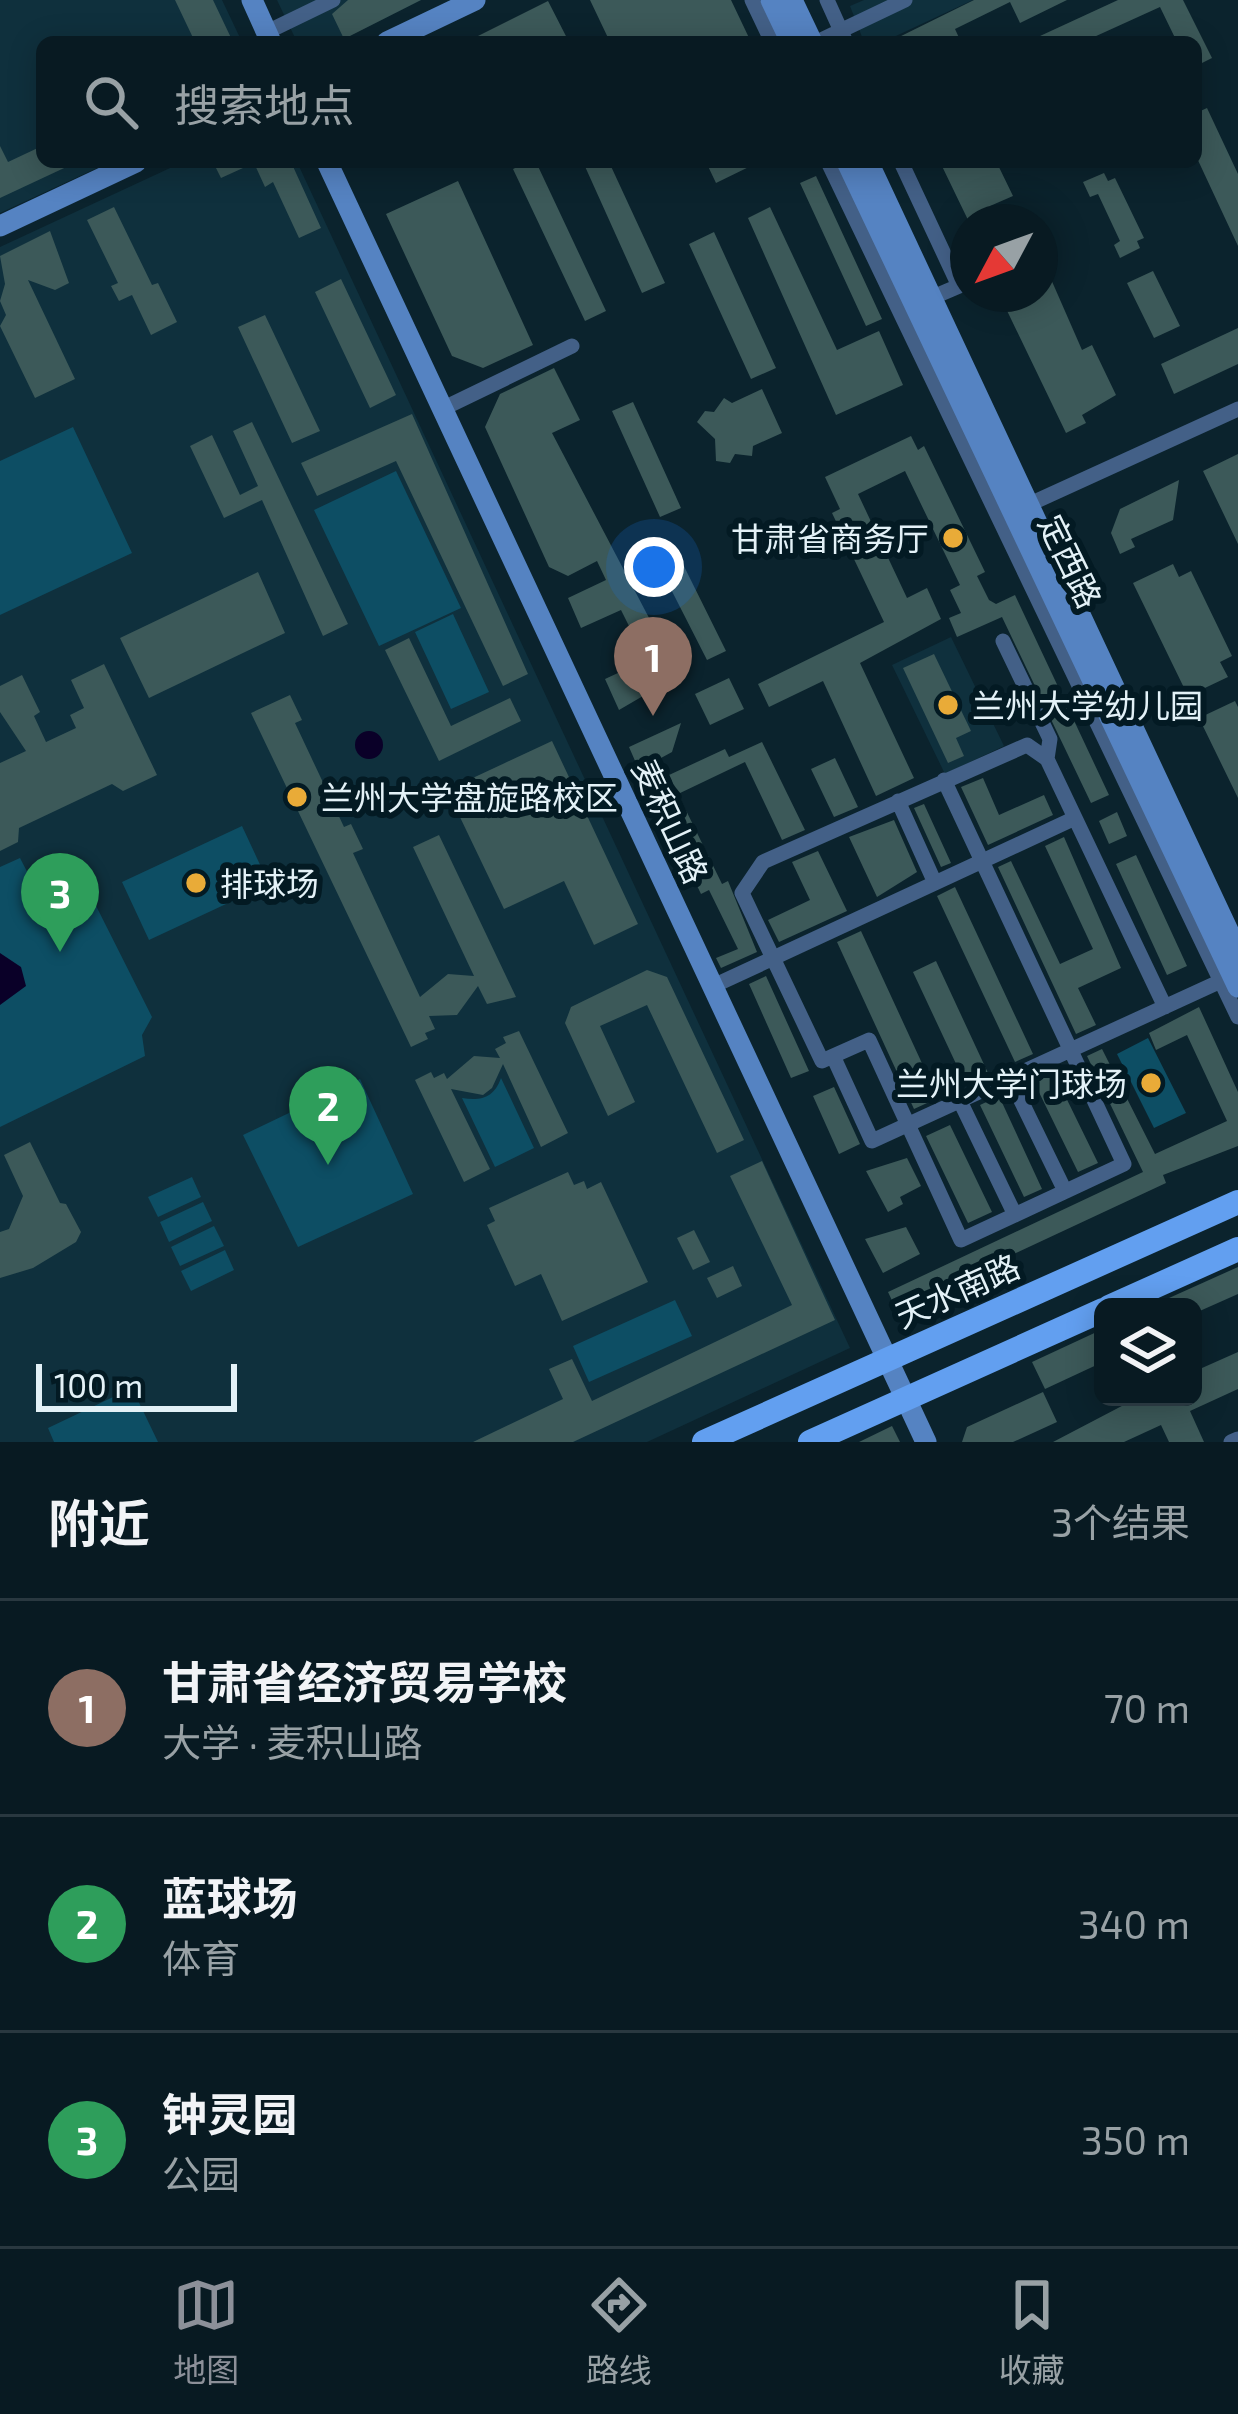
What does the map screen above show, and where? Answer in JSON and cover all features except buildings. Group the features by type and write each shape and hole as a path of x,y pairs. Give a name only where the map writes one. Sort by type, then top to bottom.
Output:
{"main road":[{"path":"251,0 269,36"},
{"path":"400,36 475,0"},
{"path":"771,0 788,36"},
{"path":"792,0 811,36"},
{"path":"0,226 123,168"},
{"name":"麦积山路","path":"330,168 926,1442"},
{"name":"定西路","path":"851,168 1230,984"},
{"name":"定西路","path":"871,168 931,298 1013,511 1238,952"},
{"name":"天水南路","path":"704,1442 1238,1202"},
{"path":"1128,1298 1238,1249"},
{"path":"810,1442 1094,1313"}],"street":[{"path":"271,36 333,0"},
{"path":"752,0 769,36"},
{"path":"826,0 843,36 904,0"},
{"path":"831,168 1013,511 1238,409"},
{"path":"904,168 958,286 931,298"},
{"path":"442,409 572,346"},
{"path":"1003,640 1050,739 1046,759"},
{"path":"944,780 1124,1164 961,1240 869,1040 822,1061 742,893 750,874 763,862 944,780 1027,746 1046,759 1165,1007"},
{"path":"898,801 935,884"},
{"path":"711,987 1073,819"},
{"path":"833,1056 872,1142 1165,1007 1230,984 1238,1017"},
{"path":"1010,1078 1065,1192"},
{"path":"960,1101 1015,1215"}],"shaded area":[{"path":"0,0 222,0 239,36 36,36 36,168 97,168 0,213"},
{"path":"277,0 421,0 349,36 294,36"},
{"path":"864,0 973,0 896,36 862,36 850,6"},
{"name":"兰州大学盘旋路校区","path":"170,168 300,168 850,1348 647,1442 0,1442 0,247"},
{"path":"73,427 132,553 0,615 0,461"},
{"path":"396,471 461,608 379,646 314,510"},
{"path":"453,614 489,692 451,709 415,632"},
{"name":"兰州大学幼儿园","path":"951,637 1004,746 945,774 892,665"},
{"path":"369,731 379,735 383,745 379,755 369,759 359,755 355,745 359,735"},
{"name":"排球场","path":"242,826 269,884 149,940 122,882"},
{"path":"20,858 35,887 80,874 152,1017 142,1035 145,1056 0,1127 0,867"},
{"path":"0,953 21,967 26,986 0,1005"},
{"name":"兰州大学门球场","path":"1148,1038 1186,1113 1154,1128 1117,1054"},
{"path":"501,1078 534,1148 495,1167 462,1098 486,1097"},
{"path":"360,1079 413,1194 298,1247 243,1135"},
{"path":"192,1177 201,1197 158,1217 148,1197"},
{"path":"203,1202 212,1221 169,1242 160,1222"},
{"path":"214,1226 224,1246 180,1266 171,1247"},
{"path":"225,1250 234,1270 191,1291 181,1271"},
{"path":"675,1300 692,1336 589,1382 573,1346"},
{"path":"132,1388 158,1442 54,1442 48,1428"}],"place":[{"name":"甘肃省商务厅","path":"953,538"},
{"name":"兰州大学幼儿园","path":"948,705"},
{"name":"甘肃省经济贸易学校","path":"653,716"},
{"name":"兰州大学盘旋路校区","path":"297,797"},
{"name":"排球场","path":"196,883"},
{"name":"钟灵园","path":"60,952"},
{"name":"兰州大学门球场","path":"1151,1083"},
{"name":"蓝球场","path":"328,1165"}]}
